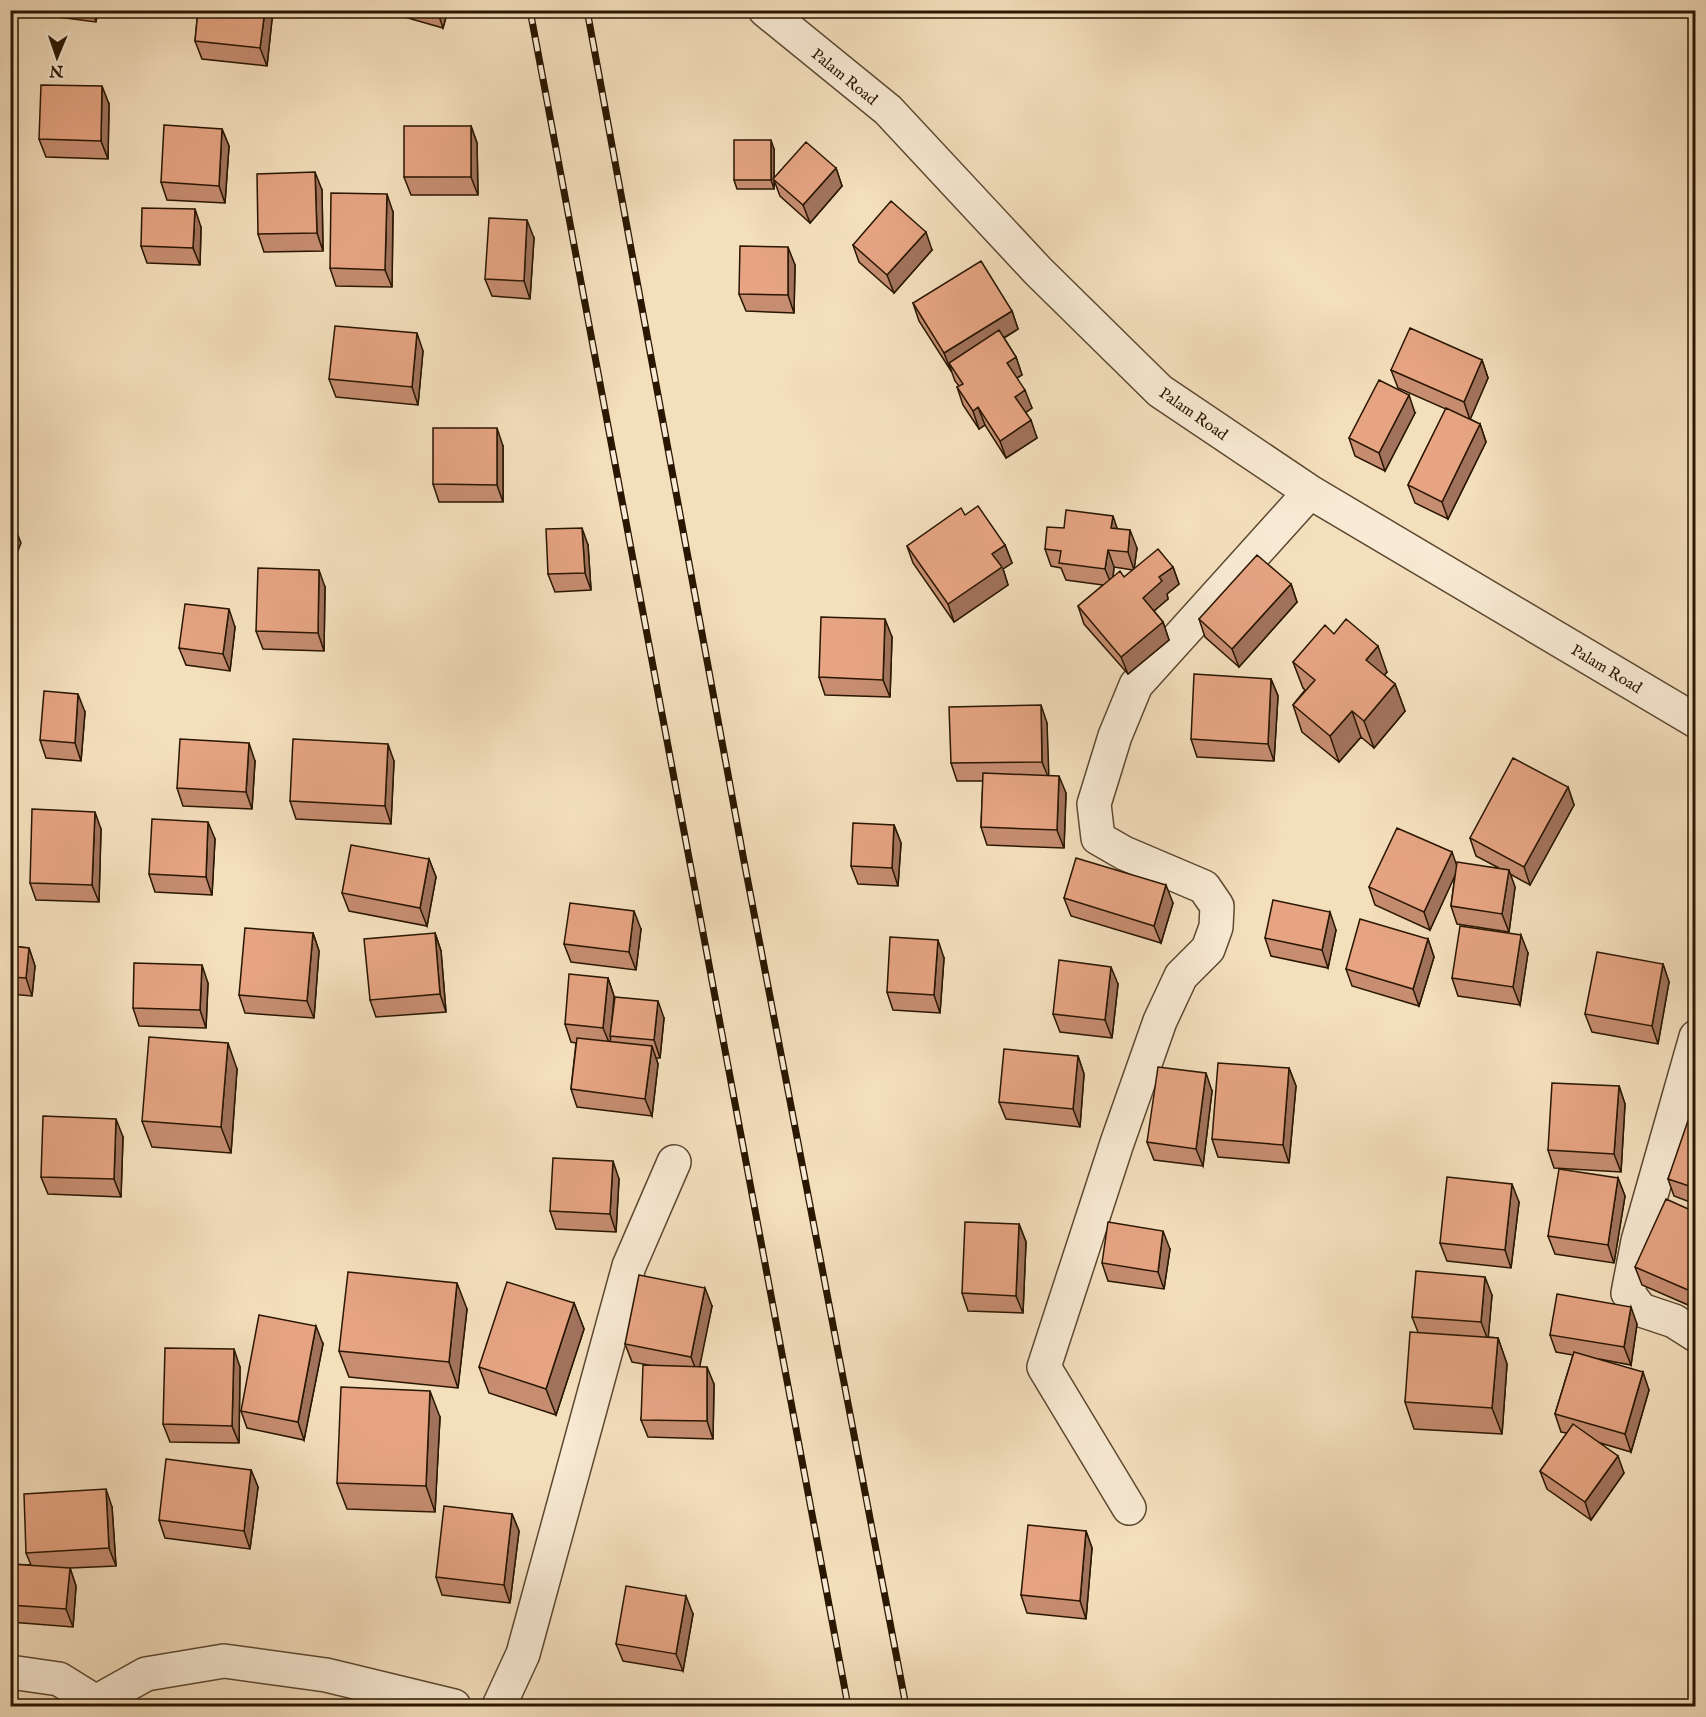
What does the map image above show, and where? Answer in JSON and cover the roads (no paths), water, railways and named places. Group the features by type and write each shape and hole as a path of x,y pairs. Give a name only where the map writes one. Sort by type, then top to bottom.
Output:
{"street":[{"name":"Palam Road","path":"765,10 888,110 1038,271 1160,391 1310,492 1695,721"},
{"path":"1129,1508 1044,1367 1117,1143 1160,1021 1181,976 1208,949 1216,927 1217,906 1204,887 1124,853 1098,838 1094,804 1115,736 1136,685 1310,492"},
{"path":"1695,1037 1638,1241 1628,1293 1641,1310 1674,1321 1695,1335"},
{"path":"499,1707 526,1643 629,1266 674,1162"},
{"path":"10,1672 59,1679 98,1704 146,1674 224,1661 326,1675 453,1707"}],"railway":[{"path":"530,10 848,1706"},
{"path":"587,10 744,861 906,1706"}]}
